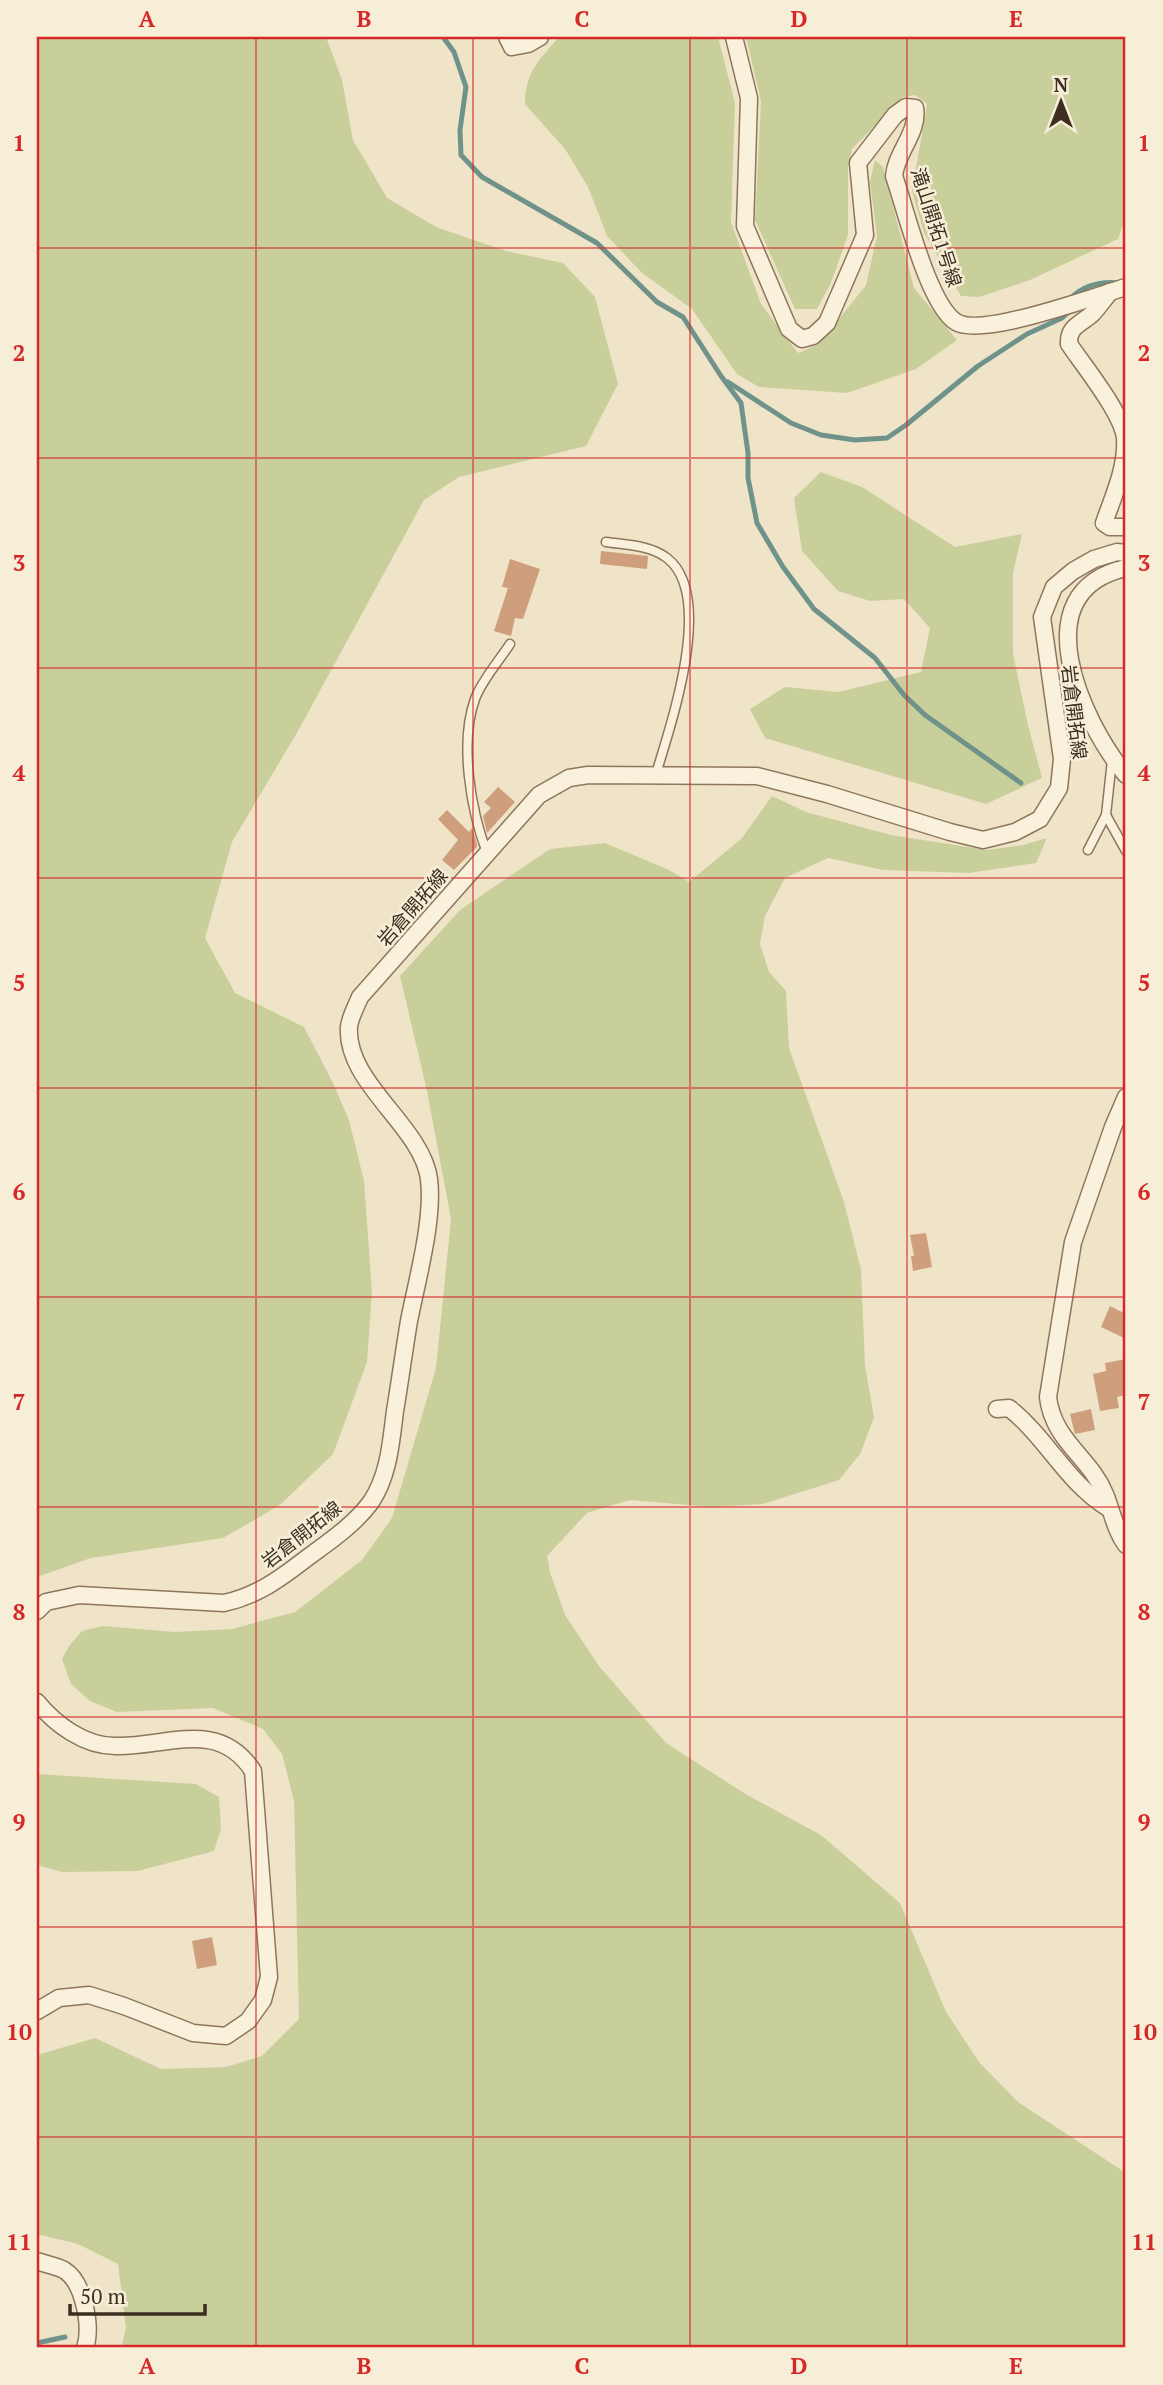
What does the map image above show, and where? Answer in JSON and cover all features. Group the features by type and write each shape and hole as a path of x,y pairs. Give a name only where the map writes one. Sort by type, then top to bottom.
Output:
{"street":[{"path":"507,37 512,47 528,44 540,37"},
{"name":"滝山開拓1号線","path":"734,37 749,98 745,226 789,328 802,339 813,336 827,323 865,235 858,163 895,115 906,107 915,108 914,127 895,162 894,176 932,288 944,310 958,323 984,326 1083,302 1126,287"},
{"path":"1110,292 1091,315 1074,326 1069,336 1069,344 1119,419 1125,437 1118,484 1104,523 1110,527 1126,527"},
{"name":"岩倉開拓線","path":"37,1611 46,1602 79,1595 224,1603 244,1599 265,1589 347,1528 370,1502 385,1476 405,1343 427,1228 430,1193 423,1157 356,1062 349,1044 349,1024 360,997 539,795 569,778 588,775 757,776 814,790 950,832 983,839 1015,832 1040,819 1059,788 1062,759 1042,617 1054,587 1073,571 1094,559 1126,552"},
{"path":"1126,568 1104,573 1087,585 1076,600 1069,620 1068,648 1079,698 1113,759 1126,775"},
{"path":"1126,1097 1073,1242 1048,1396 1050,1413 1060,1433 1100,1485 1126,1545"},
{"path":"997,1409 1009,1408 1024,1420 1088,1495 1108,1508"},
{"path":"37,1702 49,1716 77,1736 113,1746 188,1737 219,1743 243,1755 253,1771 269,1977 262,2000 248,2021 226,2036 192,2033 89,1995 59,1998 37,2011"},
{"path":"37,2261 64,2270 76,2281 87,2318 85,2348"}],"lane":[{"path":"606,542 647,548 668,559 682,578 685,588 689,609 687,660 656,774"},
{"path":"487,853 478,828 468,773 469,721 475,697 510,644"},
{"path":"1088,850 1106,815 1113,759"},
{"path":"1106,815 1126,851"}],"green space":[{"path":"37,37 326,37 342,80 353,140 387,198 436,227 506,251 563,263 595,297 618,384 586,446 459,477 424,500 298,731 232,842 205,938 235,993 304,1027 349,1120 364,1181 372,1292 367,1362 333,1454 280,1505 223,1538 91,1558 37,1577"},
{"path":"559,37 718,37 735,103 731,222 761,304 798,353 819,344 866,285 877,236 870,181 875,160 883,167 914,288 957,340 916,369 847,393 759,387 737,374 692,309 642,273 607,236 588,187 565,149 525,104 530,75"},
{"path":"746,37 1126,37 1126,216 1118,239 1030,280 979,297 961,296 924,233 912,191 927,104 915,95 903,97 852,149 848,167 848,235 831,283 817,309 795,309 755,220 761,101"},
{"path":"821,472 862,487 955,547 1022,534 1013,573 1013,654 1042,778 986,804 765,738 750,709 785,687 838,692 921,672 930,628 904,599 870,601 838,591 802,551 794,498"},
{"path":"772,796 806,812 891,835 987,850 1023,845 1047,838 1036,863 969,873 883,870 828,858 785,878 765,916 760,944 769,972 786,991 789,1048 844,1202 861,1270 865,1365 874,1418 860,1454 839,1480 763,1504 711,1507 630,1500 587,1513 547,1556 550,1572 565,1615 599,1666 666,1743 747,1795 821,1835 900,1903 946,2012 979,2062 1018,2102 1126,2173 1126,2348 121,2348 126,2328 118,2264 78,2244 37,2234 37,2055 95,2038 161,2069 226,2067 262,2056 299,2019 294,1801 282,1754 263,1729 213,1708 117,1712 90,1701 71,1684 62,1659 82,1631 103,1626 175,1632 232,1629 295,1612 362,1560 392,1518 436,1368 451,1219 427,1091 400,976 460,910 550,849 605,843 669,870 689,882 742,838"},
{"path":"37,1774 196,1784 219,1797 221,1829 214,1851 138,1871 62,1872 37,1865"}],"building":[{"path":"601,551 648,556 647,569 600,564"},
{"path":"510,559 540,569 523,619 515,618 511,636 494,631 508,588 502,587"},
{"path":"498,787 515,802 487,833 483,816 491,808 484,802"},
{"path":"447,810 469,832 472,828 477,844 454,870 442,860 458,840 438,819"},
{"path":"926,1233 932,1267 913,1271 911,1256 914,1256 910,1235"},
{"path":"1110,1306 1126,1314 1126,1339 1101,1327"},
{"path":"1126,1359 1126,1395 1117,1397 1119,1408 1100,1411 1093,1374 1106,1371 1105,1363"},
{"path":"1091,1409 1095,1430 1075,1434 1070,1414"},
{"path":"212,1937 217,1965 197,1969 192,1941"}],"waterway":[{"path":"443,37 454,52 466,87 460,130 461,155 482,177 597,243 657,302 683,317 741,403 748,453 748,478 757,523 783,567 814,609 875,658 904,695 925,715 1021,783"},
{"path":"1072,297 1094,284 1120,283"},
{"path":"728,382 791,423 821,435 855,440 887,438 978,366 1027,334 1062,318 1071,310"},
{"path":"37,2343 65,2337"}]}
